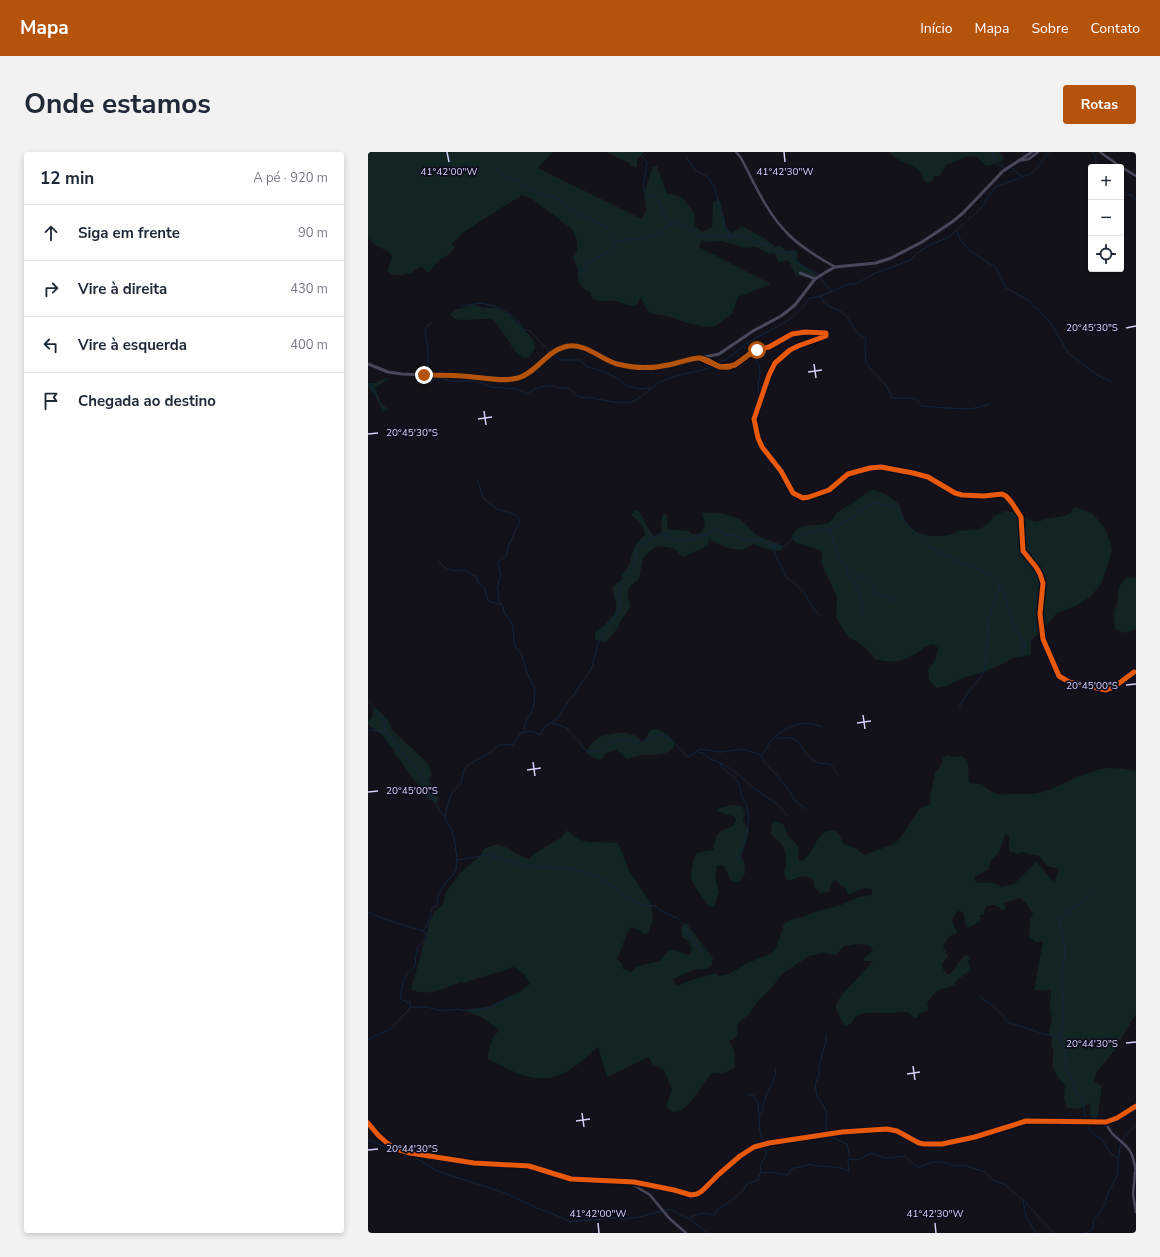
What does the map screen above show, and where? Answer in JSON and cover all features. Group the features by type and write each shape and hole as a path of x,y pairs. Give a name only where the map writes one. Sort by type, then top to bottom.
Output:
{"street":[{"path":"736,152 766,205 784,230 806,248 835,267"},
{"path":"368,364 388,372 402,374 510,380 524,376 558,349 569,346 586,349 615,363 640,368 658,367 719,354 753,331 781,316 795,306 815,279 835,267 876,263 891,258 922,242 963,213 1003,171 1032,152"},
{"path":"1018,161 1029,159 1038,152"},
{"path":"1100,152 1117,164"},
{"path":"1124,169 1136,176"},
{"path":"800,273 815,279"},
{"path":"700,358 720,367 730,366 740,362 755,350 769,347 792,334 805,332 826,333 826,336 790,350 775,363 769,375 754,419 758,438 762,447 782,471 793,493 802,498 809,497 829,490 845,475 852,472 881,467 913,472 928,477 951,491 962,495 984,496 1002,494 1006,496 1021,517 1023,550 1040,574 1042,584 1040,614 1043,639 1059,676 1069,682 1106,690 1114,687 1134,672"},
{"path":"368,1123 387,1143 396,1149 410,1153 474,1163 529,1166 577,1180 629,1182 694,1195 702,1191 740,1156 754,1147 837,1132 893,1130 903,1133 919,1143 924,1144 956,1142 1026,1121 1106,1122 1117,1118 1136,1106"},
{"path":"1106,1122 1110,1132 1130,1150 1135,1164 1136,1172 1133,1194 1136,1212"},
{"path":"629,1182 650,1195 669,1218 686,1233"}],"shaded area":[{"path":"368,152 553,152 538,168 642,219 646,210 644,192 653,167 657,166 667,194 672,194 683,198 694,213 695,226 702,232 712,227 713,202 720,200 726,228 732,233 742,226 764,238 775,247 780,245 786,251 798,250 797,261 818,276 815,279 798,275 794,272 787,260 781,262 778,261 776,255 773,253 769,254 756,247 745,248 721,241 706,242 702,240 699,247 771,284 738,297 732,314 715,326 706,327 687,323 671,317 649,313 640,297 638,303 634,306 616,301 600,301 591,297 591,293 579,283 578,269 573,258 577,251 577,241 572,229 532,199 522,195 465,231 451,245 455,246 452,252 438,261 428,273 422,267 416,269 412,273 396,275 387,270 391,262 392,255 388,251 376,246 368,238"},
{"path":"606,152 644,152 637,160 637,168"},
{"path":"889,152 999,152 1004,158 1000,162 986,166 977,157 969,156 946,165 941,174 934,176 933,180 928,183 915,168 895,158"},
{"path":"473,305 483,308 497,308 508,314 533,340 535,348 529,357 523,357 515,351 494,320 459,320 454,319 450,314 457,309"},
{"path":"386,378 389,379 375,387 381,404 387,410 383,412 376,396 368,388 368,383 374,383"},
{"path":"873,490 885,494 899,504 904,519 909,527 916,532 931,536 942,536 953,534 958,531 980,529 989,523 994,516 1005,511 1018,513 1027,519 1037,522 1049,518 1064,516 1071,513 1074,507 1081,509 1093,514 1106,530 1112,549 1109,562 1101,584 1090,597 1074,607 1057,613 1031,641 1031,655 1012,658 984,672 966,677 946,686 936,688 929,680 928,670 935,660 938,648 934,644 929,645 912,656 897,661 874,659 862,645 849,637 836,617 837,597 821,562 821,550 796,543 792,537 798,528 802,526 830,522 839,511"},
{"path":"635,510 639,511 647,527 654,536 659,535 662,531 661,520 664,513 667,516 668,529 688,531 692,534 699,533 703,530 705,523 702,513 717,513 738,519 758,536 778,543 783,548 781,551 764,548 754,544 743,550 727,548 709,539 708,546 683,557 673,548 658,546 654,548 643,558 639,579 629,588 628,594 630,608 619,623 619,627 606,642 599,641 595,639 595,632 608,622 614,615 616,605 613,586 622,579 622,574 629,565 633,550 645,535 641,524 631,515"},
{"path":"1126,577 1136,578 1136,629 1123,633 1115,629 1114,612 1117,605 1119,587"},
{"path":"375,709 388,719 392,730 427,762 432,774 429,781 439,797 438,802 436,803 428,799 423,789 413,779 395,755 393,749 380,733 368,724 368,721 372,717 373,710"},
{"path":"654,729 663,732 674,741 675,744 673,748 666,753 643,755 627,759 616,750 609,752 602,759 598,760 586,753 594,741 604,735 623,733 634,735 639,738 642,743 650,730"},
{"path":"949,755 953,757 962,756 968,763 968,776 970,783 982,784 989,790 999,794 1039,793 1050,790 1090,772 1107,768 1136,771 1136,1014 1114,1051 1096,1073 1094,1082 1102,1086 1097,1122 1091,1122 1090,1103 1079,1108 1066,1107 1064,1097 1065,1086 1054,1070 1053,1050 1051,1045 1052,1037 1049,1033 1052,1019 1050,1008 1051,990 1034,990 1043,941 1036,942 1029,937 1030,920 1033,914 1026,903 1020,898 1004,903 1006,908 1002,910 994,905 987,906 985,908 984,915 980,915 981,921 968,928 966,926 963,912 958,911 952,921 957,931 956,934 949,937 943,946 948,956 942,964 943,969 947,974 950,974 963,957 967,955 970,958 968,961 971,971 955,982 956,984 935,993 927,1003 929,1010 919,1014 918,1017 914,1018 910,1013 905,1012 868,1012 858,1015 851,1024 845,1026 836,1009 837,1002 873,961 865,961 863,959 873,951 871,947 856,944 844,946 837,954 834,955 823,953 809,956 782,974 749,1014 738,1023 737,1036 733,1040 729,1040 734,1051 735,1067 724,1073 712,1073 691,1101 681,1110 676,1112 672,1111 666,1106 672,1090 664,1070 652,1064 649,1057 607,1077 598,1047 565,1073 554,1077 542,1078 532,1077 510,1070 487,1058 492,1039 499,1030 481,1017 466,1011 469,1009 489,1007 518,993 530,984 524,974 514,967 463,983 461,982 436,991 423,993 411,989 427,936 429,922 435,911 443,904 446,892 461,872 481,855 484,849 493,845 503,846 529,859 559,839 568,830 573,836 584,841 617,843 621,849 629,871 651,903 653,920 648,933 644,934 638,929 631,927 627,934 617,959 622,964 623,969 631,972 637,967 660,961 670,950 676,950 689,955 692,949 688,941 682,937 681,927 686,923 713,958 712,965 706,969 693,970 673,979 677,986 691,980 716,973 719,976 729,974 748,963 772,953 777,946 784,924 792,919 841,905 859,897 872,895 872,889 864,888 850,894 847,893 845,887 840,885 836,880 832,883 829,892 820,893 814,887 813,879 806,876 788,880 784,872 786,865 785,853 781,843 771,834 772,823 775,821 783,824 788,836 799,847 799,861 802,861 809,855 818,838 826,831 834,831 838,833 844,844 856,848 864,855 894,844 902,836 920,808 931,804 930,796 935,773 941,766 943,757","holes":["1005,835 1009,835 1009,851 1017,854 1021,852 1039,856 1047,866 1059,869 1054,882 1036,862 1014,884 1001,887 992,883 976,882 974,877 988,870 992,859 999,852"]},
{"path":"732,805 742,806 745,813 743,820 749,830 746,843 740,855 744,863 745,873 741,880 737,882 731,881 724,866 718,865 715,877 719,892 714,907 708,906 695,887 691,877 691,871 696,853 713,850 716,836 721,831 733,826 736,820 735,817 716,811 719,808"}],"waterway":[{"path":"639,152 647,163 643,185 645,193 648,196 656,198 665,217 673,223 686,227 701,236 742,236 781,252 792,252 795,262 818,274"},
{"path":"992,152 997,164 1003,166"},
{"path":"716,364 726,359 749,342 790,319 810,298 821,296 849,284 856,284 875,273 910,260 917,253 930,245 949,237 982,207 995,187 1030,174 1037,168 1049,152"},
{"path":"1092,152 1096,157 1096,164"},
{"path":"686,157 695,170 708,177 715,188 724,219 724,227 729,236"},
{"path":"495,165 499,173 506,177 517,179 530,190 559,199 581,216 604,225 618,241"},
{"path":"1011,168 1021,176"},
{"path":"1124,193 1132,195 1136,200"},
{"path":"578,275 589,263 609,251 618,241 655,236 672,223"},
{"path":"957,232 960,239 970,251 996,268 1006,288 1030,301 1032,305 1040,311 1052,325 1068,353 1097,375 1112,382"},
{"path":"821,278 831,291"},
{"path":"821,296 824,303 847,316 855,330 861,336 866,338 866,363 887,387 892,398 912,398 916,399 922,406 946,408 971,409 990,404"},
{"path":"462,306 481,303 506,311 518,321 523,329 530,331 550,352"},
{"path":"428,373 428,349 425,331 428,325 433,322"},
{"path":"744,347 752,355 759,366 759,392"},
{"path":"552,355 561,360 581,360 587,367 603,371 617,378 627,386 639,389 650,388"},
{"path":"428,377 430,381 441,378 450,381 477,381 491,387 517,389 527,394 539,388 552,386 567,388 580,397 627,403 636,400 664,380 714,366"},
{"path":"368,384 370,384 380,404 389,410"},
{"path":"478,481 483,498 497,509 516,515 520,521 508,547 506,556 498,562 501,576 497,587 499,593 498,599 504,612 512,623 515,646 522,655 527,673 535,689 534,703 531,713 526,720 524,731"},
{"path":"423,931 429,920 432,908 437,906 438,895 456,869 457,858 454,837 451,828 446,821 445,815 451,794 461,783 464,770 468,765 491,752 500,744 513,745 520,733 532,731 540,735 546,726 558,718 591,670 598,643 603,633 620,610 619,589 621,583 634,567 635,556 638,549 658,534 662,533 676,540 687,541 706,535 713,530 718,529 725,535 736,536 748,541 759,539 771,545 784,547 794,538 812,532 834,528 874,503 893,506 899,511 903,520 927,545 946,556 985,573 997,583 1004,592 1012,621 1025,647 1021,657"},
{"path":"830,530 837,553 844,565 866,580 878,594 898,602"},
{"path":"774,546 774,551 778,561 787,578 797,585 805,594 815,611 820,615"},
{"path":"439,561 447,569 454,571 465,570 473,576 476,576 479,584 485,589 488,600 490,602 500,604"},
{"path":"847,569 849,576 861,598 861,617"},
{"path":"959,707 985,669 988,623 1000,587"},
{"path":"368,700 383,719 386,732 420,774 437,806 445,817"},
{"path":"552,723 567,728 580,742 584,749 591,752 600,750 607,743 628,739 636,743 658,734 671,739 686,756 690,756 700,749 721,752 744,749 761,755"},
{"path":"762,755 770,742 787,728 808,723 822,727"},
{"path":"368,730 385,732"},
{"path":"775,738 794,739 799,743 810,758 817,762 829,764 835,769 838,775"},
{"path":"698,752 705,754 710,759 719,762 736,772 752,787 777,804 788,816"},
{"path":"761,756 764,762 791,793 794,800 806,809"},
{"path":"720,763 721,766 737,781 747,807 748,827 739,860"},
{"path":"457,860 489,855 523,866 569,868 599,877 635,902 655,906 663,912 677,918 684,925 690,937 702,952"},
{"path":"1085,1119 1084,1106 1075,1090 1073,1081 1066,1070 1066,1055 1061,1041 1064,1003 1061,977 1065,957 1064,941 1059,919 1081,902 1095,887"},
{"path":"368,912 384,919 423,931 426,934 424,941 417,948 414,968 407,974 403,982 400,999 410,1003 410,1007"},
{"path":"411,1007 427,1007 441,1011 458,1009 465,1011 484,1009 513,997"},
{"path":"980,997 991,1004 1003,1015 1007,1022 1060,1038"},
{"path":"368,1040 391,1029 410,1007"},
{"path":"826,1034 826,1041 819,1066 819,1075 815,1084 817,1096 827,1112 827,1132"},
{"path":"759,1116 773,1081 776,1069"},
{"path":"748,1094 754,1096 758,1102 760,1132 763,1142"},
{"path":"1087,1123 1094,1134 1101,1138 1111,1154 1118,1158"},
{"path":"1086,1233 1092,1230 1094,1220 1105,1205 1107,1195 1117,1176 1120,1146 1127,1133 1136,1125"},
{"path":"761,1173 770,1172 787,1175 790,1173 791,1169 809,1164 840,1168 849,1171 848,1160 850,1159 847,1144 829,1136"},
{"path":"368,1140 383,1146 388,1152 416,1158 437,1171 505,1193 569,1222 614,1218 624,1219 639,1217 670,1209 684,1217 689,1218 707,1233"},
{"path":"690,1217 702,1213 715,1215 718,1209 743,1191 747,1184 758,1180 759,1174 761,1173 761,1164 766,1155 764,1146"},
{"path":"850,1159 858,1160 871,1153 885,1158 905,1156 916,1166 920,1167 932,1162 938,1162 947,1163 954,1166 964,1165 985,1172 994,1181 1004,1184 1021,1198 1054,1233"},
{"path":"1023,1201 1026,1217 1036,1233"}],"cycle path":[{"path":"700,358 720,367 730,366 735,365 755,350 769,347 792,334 805,332 826,333 826,336 790,350 775,363 769,375 754,419 758,438 762,447 781,471 793,493 803,498 809,497 829,490 848,474 870,468 881,467 928,477 955,493 962,495 984,496 1002,494 1006,496 1021,517 1023,551 1036,567 1043,583 1040,614 1043,639 1059,676 1069,682 1106,690 1114,687 1134,672"},
{"path":"368,1123 387,1143 396,1149 410,1153 474,1163 529,1166 571,1179 634,1182 691,1195 702,1191 740,1156 754,1147 769,1143 842,1132 887,1129 897,1131 919,1143 942,1144 975,1137 1026,1121 1106,1122 1117,1118 1136,1106"}],"route":[{"path":"424,375 510,380 524,376 558,349 569,346 586,349 615,363 640,368 667,366 700,358 720,367 727,367 735,365 757,350"}]}
